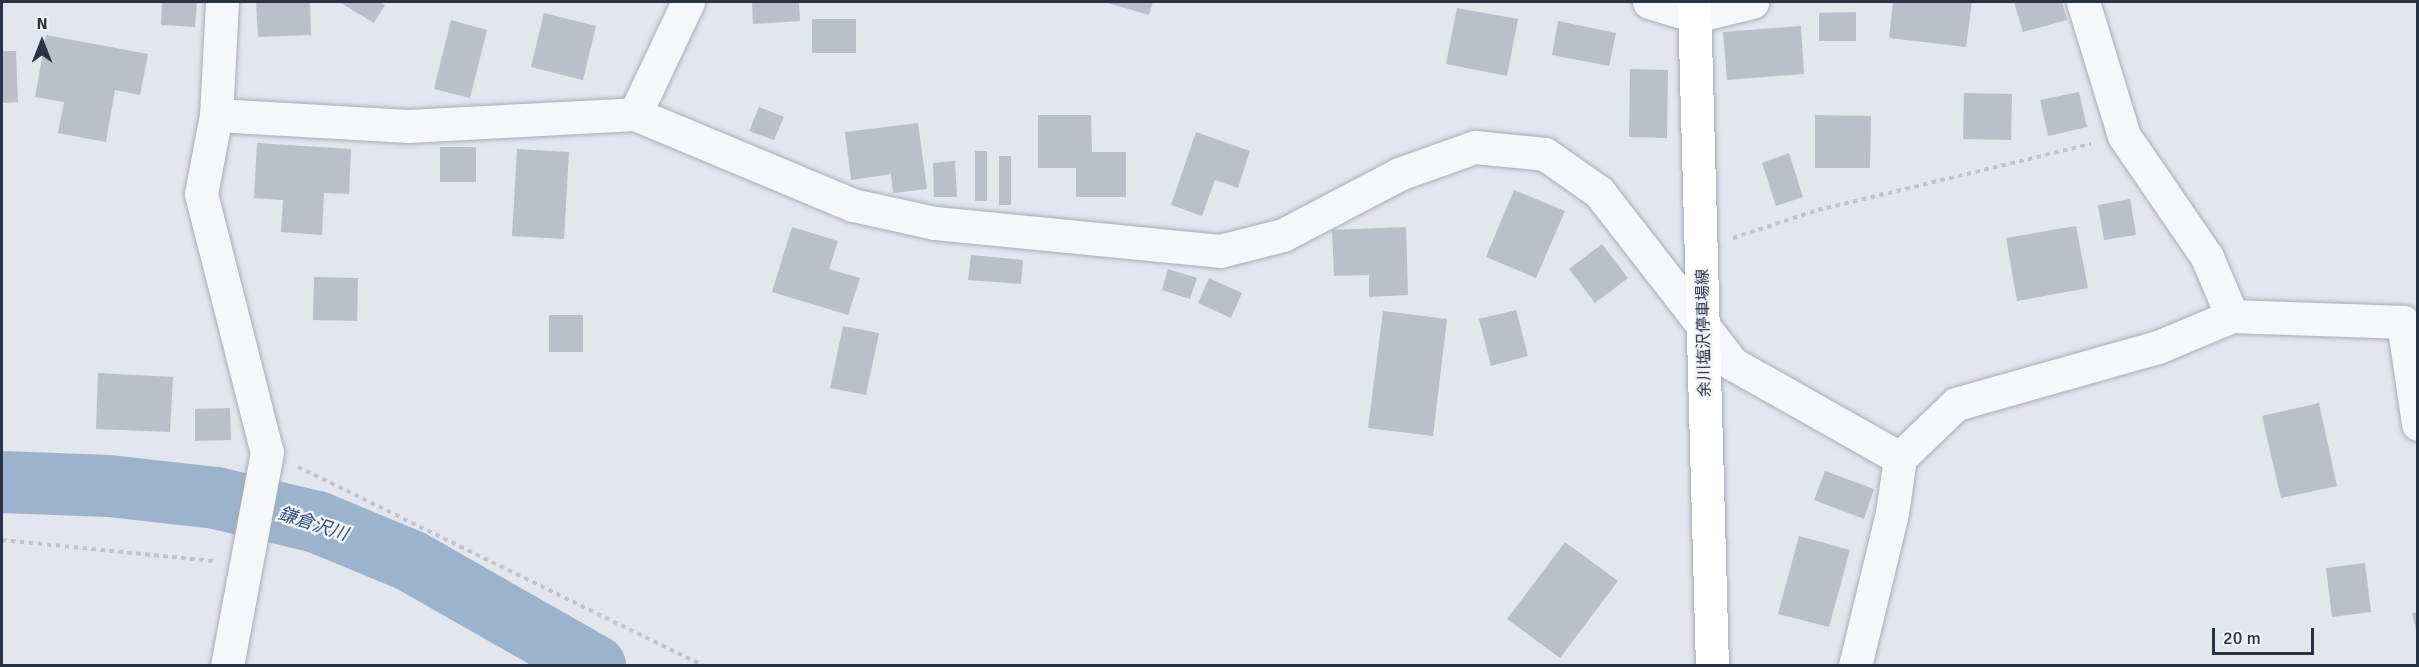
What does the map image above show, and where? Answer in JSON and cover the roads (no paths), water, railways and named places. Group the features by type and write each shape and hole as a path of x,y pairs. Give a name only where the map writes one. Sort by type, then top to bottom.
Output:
{"main road":[{"name":"余川塩沢停車場線","path":"1694,9 1705,324 1712,666"}],"street":[{"path":"222,2 216,115 201,194 267,452 227,666"},
{"path":"634,114 688,2"},
{"path":"1649,2 1694,9 1752,2"},
{"path":"2083,2 2124,136 2207,257 2232,316"},
{"path":"216,115 408,126 634,114 853,205 935,223 1220,251 1283,235 1399,174 1474,147 1545,154 1599,192 1705,324 1733,364 1899,458"},
{"path":"1855,666 1892,513 1899,458 1956,404 2158,347 2232,316 2403,322 2418,424"}],"waterway":[{"name":"鎌倉沢川","path":"2,482 109,486 216,498 317,522 411,561 595,666"}]}
